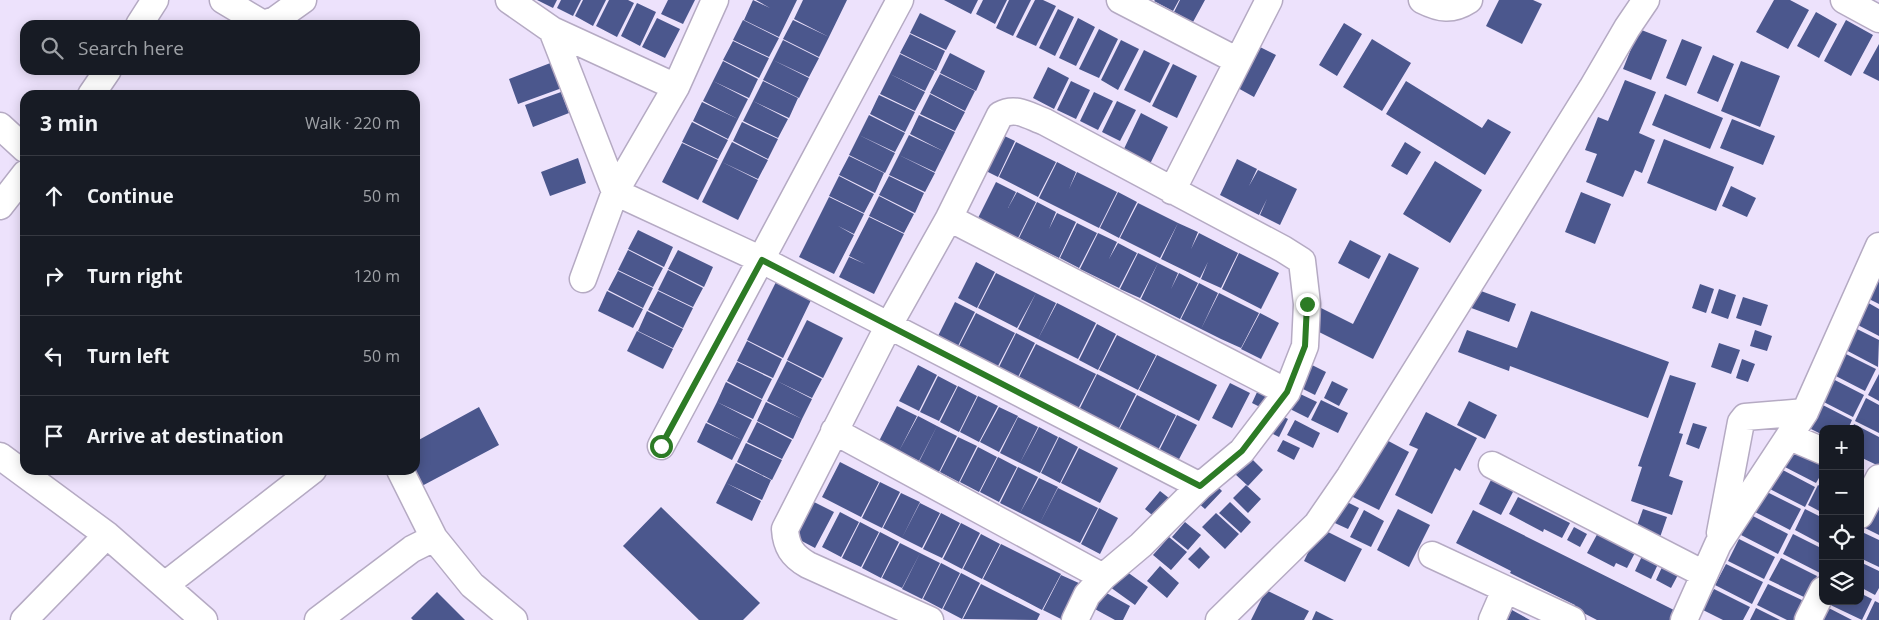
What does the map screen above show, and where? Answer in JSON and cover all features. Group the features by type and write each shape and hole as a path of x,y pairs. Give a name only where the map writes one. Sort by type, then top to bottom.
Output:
{"street":[{"path":"142,20 155,0"},
{"path":"223,0 256,20"},
{"path":"275,20 303,0"},
{"path":"509,0 552,30 676,87"},
{"path":"583,280 615,192 676,87 715,0"},
{"path":"661,446 900,0"},
{"path":"1120,0 1238,61"},
{"path":"1172,191 1269,0"},
{"path":"1422,0 1432,5 1457,7 1469,0"},
{"path":"1219,620 1317,524 1350,476 1646,0"},
{"path":"1844,0 1879,19"},
{"path":"552,30 615,192 762,260 1200,486"},
{"path":"94,90 105,75"},
{"path":"930,620 796,558 788,547 785,528 889,325 949,218 1000,115 1008,111 1016,111 1045,122 1283,249 1302,261 1307,304 1305,346 1287,392 1242,451 1200,486 1141,545 1087,595 1075,620"},
{"path":"0,126 20,144"},
{"path":"0,206 20,180"},
{"path":"949,218 1287,392"},
{"path":"1684,620 1718,544 1805,412 1879,246"},
{"path":"1718,544 1741,422 1745,417 1805,412"},
{"path":"834,431 1104,578"},
{"path":"1790,437 1819,449"},
{"path":"0,456 20,471"},
{"path":"1492,465 1704,574"},
{"path":"1864,470 1879,477 1864,507"},
{"path":"26,475 107,535 165,584 200,619"},
{"path":"165,584 307,475"},
{"path":"402,475 434,538 472,585 514,620"},
{"path":"24,620 107,535"},
{"path":"318,620 412,549 434,538"},
{"path":"1432,556 1505,590 1541,613 1572,620"},
{"path":"1492,620 1505,590"},
{"path":"1808,620 1819,598"}],"building":[{"path":"537,0 557,0 553,8"},
{"path":"561,0 581,0 573,16 557,8"},
{"path":"583,0 606,0 593,26 575,16"},
{"path":"609,0 628,0 634,3 617,37 596,26"},
{"path":"668,0 695,0 683,24 661,14"},
{"path":"753,0 770,8 756,0 797,0 779,37 744,20"},
{"path":"803,0 847,0 829,37 794,19"},
{"path":"944,0 978,0 971,14"},
{"path":"983,0 1007,0 995,24 976,14"},
{"path":"1009,0 1031,0 1013,36 996,28"},
{"path":"1035,0 1043,0 1056,6 1036,46 1016,37"},
{"path":"1155,0 1179,0 1173,11"},
{"path":"1180,0 1205,0 1193,22 1174,12"},
{"path":"1499,0 1533,0 1542,4 1522,44 1486,26"},
{"path":"1774,0 1790,0 1809,10 1788,49 1756,32"},
{"path":"637,3 656,12 640,46 621,36"},
{"path":"1058,9 1074,17 1055,56 1039,48"},
{"path":"1816,12 1837,24 1819,58 1797,46"},
{"path":"920,13 956,31 946,50 910,33"},
{"path":"657,18 680,29 665,58 642,47"},
{"path":"1078,18 1095,27 1076,66 1059,58"},
{"path":"743,20 779,38 769,57 733,40"},
{"path":"793,20 829,37 819,57 783,39"},
{"path":"1846,20 1873,35 1851,76 1824,61"},
{"path":"1344,23 1362,34 1337,76 1319,65"},
{"path":"1099,29 1118,39 1099,78 1079,69"},
{"path":"1639,29 1667,40 1651,80 1623,69"},
{"path":"910,34 945,51 936,71 900,53"},
{"path":"1372,39 1411,63 1382,111 1343,87"},
{"path":"1682,39 1702,47 1686,86 1666,78"},
{"path":"783,40 819,58 809,77 773,60"},
{"path":"1121,40 1139,49 1118,90 1101,80"},
{"path":"733,41 769,58 759,78 723,60"},
{"path":"1879,44 1879,81 1863,73"},
{"path":"1258,46 1276,55 1254,97 1236,87"},
{"path":"1144,50 1170,63 1150,103 1124,90"},
{"path":"950,53 985,71 976,91 940,73"},
{"path":"900,54 935,71 925,91 890,74"},
{"path":"1713,55 1734,64 1718,102 1697,93"},
{"path":"773,60 809,78 799,98 763,80"},
{"path":"723,61 758,79 749,98 713,81"},
{"path":"1741,61 1780,76 1760,127 1721,111"},
{"path":"553,62 562,88 518,104 509,79"},
{"path":"1173,64 1197,76 1177,118 1152,106"},
{"path":"1048,67 1069,78 1054,109 1033,98"},
{"path":"890,74 925,92 915,111 880,94"},
{"path":"940,74 975,91 965,111 930,93"},
{"path":"1625,80 1656,92 1639,133 1655,140 1642,173 1635,170 1623,197 1586,182 1597,154 1585,150 1598,117 1608,121"},
{"path":"713,81 748,99 738,119 703,101"},
{"path":"763,81 798,98 789,118 753,101"},
{"path":"1071,81 1090,90 1076,119 1057,110"},
{"path":"1406,81 1482,128 1488,119 1511,132 1485,175 1386,114"},
{"path":"561,92 569,113 533,127 525,105"},
{"path":"1094,92 1113,101 1098,130 1080,121"},
{"path":"930,94 965,112 955,131 920,114"},
{"path":"1665,94 1723,118 1710,149 1652,125"},
{"path":"879,95 915,112 905,132 870,114"},
{"path":"753,101 788,119 778,138 743,121"},
{"path":"1117,101 1136,110 1120,141 1102,132"},
{"path":"702,102 738,119 728,139 693,121"},
{"path":"1141,113 1168,127 1150,164 1123,151"},
{"path":"869,115 905,133 895,152 859,135"},
{"path":"919,115 955,132 945,152 910,134"},
{"path":"1732,119 1775,136 1763,165 1720,148"},
{"path":"692,122 728,140 718,159 682,142"},
{"path":"742,122 778,139 768,159 733,141"},
{"path":"996,132 1015,141 998,177 978,167"},
{"path":"859,135 895,153 885,173 849,155"},
{"path":"909,135 945,152 935,172 899,155"},
{"path":"1664,139 1734,167 1716,211 1647,183"},
{"path":"732,142 768,160 758,179 722,162"},
{"path":"1016,142 1056,162 1038,197 999,177"},
{"path":"1405,142 1421,152 1407,175 1391,166"},
{"path":"682,143 718,160 698,200 662,182"},
{"path":"899,155 935,173 925,192 889,175"},
{"path":"849,156 884,173 875,193 839,175"},
{"path":"578,158 586,183 550,196 541,172"},
{"path":"1237,159 1257,169 1249,186 1258,170 1297,189 1280,225 1260,215 1267,199 1259,215 1220,195"},
{"path":"1435,161 1482,190 1450,243 1403,214"},
{"path":"722,162 758,180 738,220 702,202"},
{"path":"1057,162 1076,172 1069,189 1077,172 1117,192 1099,228 1039,198"},
{"path":"839,176 874,194 864,213 829,196"},
{"path":"889,176 924,193 915,213 879,195"},
{"path":"996,182 1016,192 1008,208 1017,192 1036,202 1018,238 978,218"},
{"path":"1731,186 1756,198 1747,217 1722,206"},
{"path":"1118,192 1137,202 1119,238 1100,228"},
{"path":"1581,192 1611,204 1595,244 1565,232"},
{"path":"879,196 914,214 904,233 869,216"},
{"path":"829,197 864,214 854,234 838,226 854,235 834,274 799,257"},
{"path":"1037,202 1056,212 1049,229 1057,213 1076,222 1059,258 1019,238"},
{"path":"1138,203 1178,223 1160,258 1120,238"},
{"path":"869,217 904,234 874,294 839,277 849,257 865,264 849,256"},
{"path":"1077,223 1097,233 1079,268 1060,258"},
{"path":"1178,223 1198,232 1191,249 1199,233 1238,253 1221,288 1201,279 1208,262 1200,278 1161,259"},
{"path":"638,230 673,247 664,267 628,249"},
{"path":"1098,233 1117,242 1109,259 1118,243 1137,253 1119,288 1080,269"},
{"path":"1350,240 1381,256 1369,279 1338,263"},
{"path":"628,250 663,268 653,287 618,270"},
{"path":"678,250 713,267 704,287 668,269"},
{"path":"1138,253 1158,263 1140,298 1120,289"},
{"path":"1239,253 1279,273 1261,309 1222,289"},
{"path":"1389,253 1419,268 1373,359 1309,327 1319,307 1353,324"},
{"path":"976,262 995,272 977,308 958,298"},
{"path":"1158,263 1178,273 1171,289 1179,273 1198,283 1180,319 1141,299"},
{"path":"668,270 703,288 693,307 658,290"},
{"path":"618,271 653,288 643,308 608,290"},
{"path":"996,273 1036,293 1017,328 978,308"},
{"path":"1879,279 1879,304 1867,298"},
{"path":"777,280 812,298 783,358 747,340"},
{"path":"1199,283 1218,293 1201,329 1181,319"},
{"path":"1700,284 1714,289 1706,313 1692,308"},
{"path":"1473,288 1516,304 1509,322 1466,306"},
{"path":"1719,289 1736,295 1728,319 1711,313"},
{"path":"607,291 643,309 633,328 598,311"},
{"path":"658,291 693,308 683,328 648,310"},
{"path":"1036,293 1056,303 1038,339 1018,329"},
{"path":"1219,293 1259,313 1241,348 1201,329"},
{"path":"1743,297 1768,305 1761,326 1736,318"},
{"path":"1865,301 1879,309 1879,336 1854,323"},
{"path":"955,302 975,312 957,348 937,338"},
{"path":"1057,303 1096,323 1078,359 1038,339"},
{"path":"647,311 683,329 673,348 638,331"},
{"path":"1531,311 1669,362 1648,418 1510,366 1509,371 1458,352 1467,330 1517,348"},
{"path":"976,313 1015,333 997,368 958,348"},
{"path":"1260,313 1279,323 1261,359 1241,349"},
{"path":"807,320 843,338 823,378 787,360"},
{"path":"1097,324 1116,334 1098,370 1079,360"},
{"path":"1853,327 1879,340 1878,367 1842,348"},
{"path":"1755,330 1772,336 1767,351 1750,346"},
{"path":"637,331 673,349 663,369 627,351"},
{"path":"1016,333 1035,343 1017,379 998,369"},
{"path":"1117,335 1156,355 1138,390 1099,370"},
{"path":"747,341 782,359 773,378 737,361"},
{"path":"1719,343 1740,350 1731,374 1711,367"},
{"path":"1036,344 1076,364 1058,399 1018,379"},
{"path":"1840,351 1876,369 1865,391 1830,373"},
{"path":"1157,355 1217,385 1199,421 1139,390"},
{"path":"1742,359 1755,364 1748,382 1736,378"},
{"path":"787,361 822,379 812,398 777,381"},
{"path":"737,362 772,379 762,399 727,381"},
{"path":"1306,362 1326,372 1315,395 1295,385"},
{"path":"1076,364 1096,374 1078,409 1058,399"},
{"path":"918,365 937,375 919,411 899,401"},
{"path":"1097,374 1136,394 1118,430 1079,410"},
{"path":"1879,374 1879,401 1868,395"},
{"path":"1670,375 1696,383 1679,433 1683,434 1669,476 1683,481 1672,515 1631,501 1642,467 1638,466"},
{"path":"938,376 957,386 939,421 920,412"},
{"path":"1827,376 1864,395 1853,417 1816,398"},
{"path":"777,381 812,399 802,419 767,401"},
{"path":"1332,381 1348,389 1339,406 1324,398"},
{"path":"726,382 762,400 753,419 717,402"},
{"path":"1230,383 1250,393 1232,428 1212,418"},
{"path":"958,386 977,396 959,432 940,422"},
{"path":"1258,390 1269,395 1262,408 1252,403"},
{"path":"1294,391 1317,402 1308,418 1286,407"},
{"path":"1137,395 1176,415 1158,450 1119,430"},
{"path":"978,396 998,406 979,442 960,432"},
{"path":"1866,398 1879,405 1879,433 1855,421"},
{"path":"1321,400 1348,413 1338,433 1311,420"},
{"path":"1469,401 1497,415 1485,439 1457,425"},
{"path":"1815,401 1852,420 1850,425 1819,425 1819,433 1803,425"},
{"path":"717,402 752,420 742,440 707,422"},
{"path":"766,402 802,419 793,439 757,421"},
{"path":"897,406 917,416 899,451 879,441"},
{"path":"479,407 499,445 420,487 414,475 420,475 420,439"},
{"path":"999,407 1018,416 999,452 980,442"},
{"path":"1426,412 1477,438 1460,471 1455,468 1432,514 1395,495 1418,449 1409,445"},
{"path":"1177,415 1197,425 1178,461 1159,451"},
{"path":"1280,415 1288,419 1279,437 1271,433"},
{"path":"918,416 937,426 919,461 899,451"},
{"path":"1018,417 1038,427 1020,463 1000,453"},
{"path":"1295,420 1320,433 1313,448 1287,435"},
{"path":"757,422 792,440 782,459 747,442"},
{"path":"706,423 742,440 732,460 697,442"},
{"path":"1693,423 1707,427 1699,449 1686,444"},
{"path":"937,426 957,436 939,472 919,462"},
{"path":"1039,427 1058,437 1040,473 1020,463"},
{"path":"1864,429 1879,437 1879,466 1864,459"},
{"path":"1379,436 1409,452 1379,510 1349,495"},
{"path":"958,437 977,446 959,482 940,472"},
{"path":"1059,437 1078,447 1060,483 1041,473"},
{"path":"1283,440 1300,448 1294,460 1277,451"},
{"path":"746,443 782,460 772,480 737,462"},
{"path":"1792,444 1819,457 1819,478 1816,483 1781,465"},
{"path":"978,447 997,457 979,492 960,482"},
{"path":"1079,448 1118,468 1100,503 1061,483"},
{"path":"998,457 1017,467 999,502 980,492"},
{"path":"1251,458 1263,470 1248,486 1235,474"},
{"path":"840,462 879,482 861,517 822,497"},
{"path":"736,463 771,480 762,500 726,483"},
{"path":"1018,467 1038,477 1020,513 1000,503"},
{"path":"1779,468 1815,487 1805,507 1768,488"},
{"path":"1039,478 1058,487 1040,523 1020,513"},
{"path":"1492,478 1514,490 1501,515 1479,504"},
{"path":"880,482 900,492 882,528 862,518"},
{"path":"726,483 761,501 752,521 716,503"},
{"path":"1214,483 1222,491 1205,509 1197,502"},
{"path":"1246,485 1261,499 1248,513 1233,498"},
{"path":"1818,485 1819,511 1808,505"},
{"path":"1058,488 1098,508 1080,543 1040,523"},
{"path":"1763,490 1801,509 1790,530 1753,511"},
{"path":"1160,491 1174,502 1158,520 1145,509"},
{"path":"901,493 920,502 902,538 883,528"},
{"path":"1337,497 1359,508 1348,529 1326,519"},
{"path":"1518,497 1570,523 1562,538 1544,529 1543,532 1509,514"},
{"path":"814,502 834,512 815,548 796,538"},
{"path":"1230,502 1251,522 1241,533 1219,513"},
{"path":"920,503 940,513 922,548 902,538"},
{"path":"661,507 760,603 743,620 699,620 623,546"},
{"path":"1875,507 1879,509 1879,535 1865,528"},
{"path":"1099,508 1118,518 1100,554 1081,544"},
{"path":"1398,509 1430,525 1409,567 1377,550"},
{"path":"1643,509 1667,517 1658,543 1634,534"},
{"path":"1805,509 1819,516 1819,543 1795,530"},
{"path":"1364,510 1384,521 1371,547 1350,537"},
{"path":"1473,510 1678,612 1674,620 1597,620 1574,608 1575,605 1510,573 1511,571 1456,543"},
{"path":"840,512 859,522 841,557 822,547"},
{"path":"941,513 960,523 942,558 923,549"},
{"path":"1216,513 1239,534 1225,549 1202,527"},
{"path":"1751,515 1788,534 1778,554 1741,535"},
{"path":"860,522 879,532 861,567 842,558"},
{"path":"1185,522 1201,535 1188,550 1172,537"},
{"path":"961,523 980,533 962,569 943,559"},
{"path":"1574,527 1587,534 1580,547 1567,540"},
{"path":"1320,528 1362,549 1345,582 1304,561"},
{"path":"1600,529 1637,549 1627,568 1616,563 1614,567 1587,553"},
{"path":"880,532 899,542 881,578 862,568"},
{"path":"1864,533 1879,540 1879,567 1864,560"},
{"path":"981,534 1000,544 982,579 963,569"},
{"path":"1793,534 1819,547 1819,572 1783,554"},
{"path":"1169,537 1187,552 1171,570 1153,555"},
{"path":"1739,539 1775,557 1764,579 1728,561"},
{"path":"900,543 920,553 902,588 882,578"},
{"path":"1001,544 1061,574 1042,610 983,579"},
{"path":"1200,547 1210,557 1199,569 1188,559"},
{"path":"920,553 940,563 922,599 902,589"},
{"path":"1643,554 1659,562 1651,579 1635,571"},
{"path":"1781,558 1817,576 1806,598 1769,580"},
{"path":"941,563 960,573 942,609 923,599"},
{"path":"1726,564 1763,582 1752,604 1715,585"},
{"path":"1864,564 1879,571 1879,588 1875,595 1864,589"},
{"path":"1663,565 1679,573 1671,588 1656,580"},
{"path":"1160,566 1179,583 1167,598 1147,581"},
{"path":"1123,569 1148,587 1135,605 1110,587"},
{"path":"961,573 980,583 962,619 943,609"},
{"path":"1061,575 1081,584 1063,620 1043,610"},
{"path":"981,584 1040,614 1037,620 963,619"},
{"path":"1768,584 1804,601 1795,620 1787,620 1757,605"},
{"path":"1714,589 1750,607 1743,620 1723,620 1703,610"},
{"path":"1266,590 1309,611 1304,620 1251,620"},
{"path":"1103,591 1130,606 1123,620 1115,620 1093,608"},
{"path":"437,592 465,620 413,620 411,618"},
{"path":"1864,595 1872,599 1862,620 1830,605 1864,605"},
{"path":"1875,601 1879,603 1879,620 1866,620"},
{"path":"1820,605 1823,605 1852,620 1813,620"},
{"path":"1756,608 1780,620 1750,620"},
{"path":"1512,610 1530,620 1507,620"},
{"path":"1316,611 1334,620 1312,620"}],"route":[{"path":"661,446 762,260 1200,486 1242,451 1287,392 1305,346 1307,304"}]}
